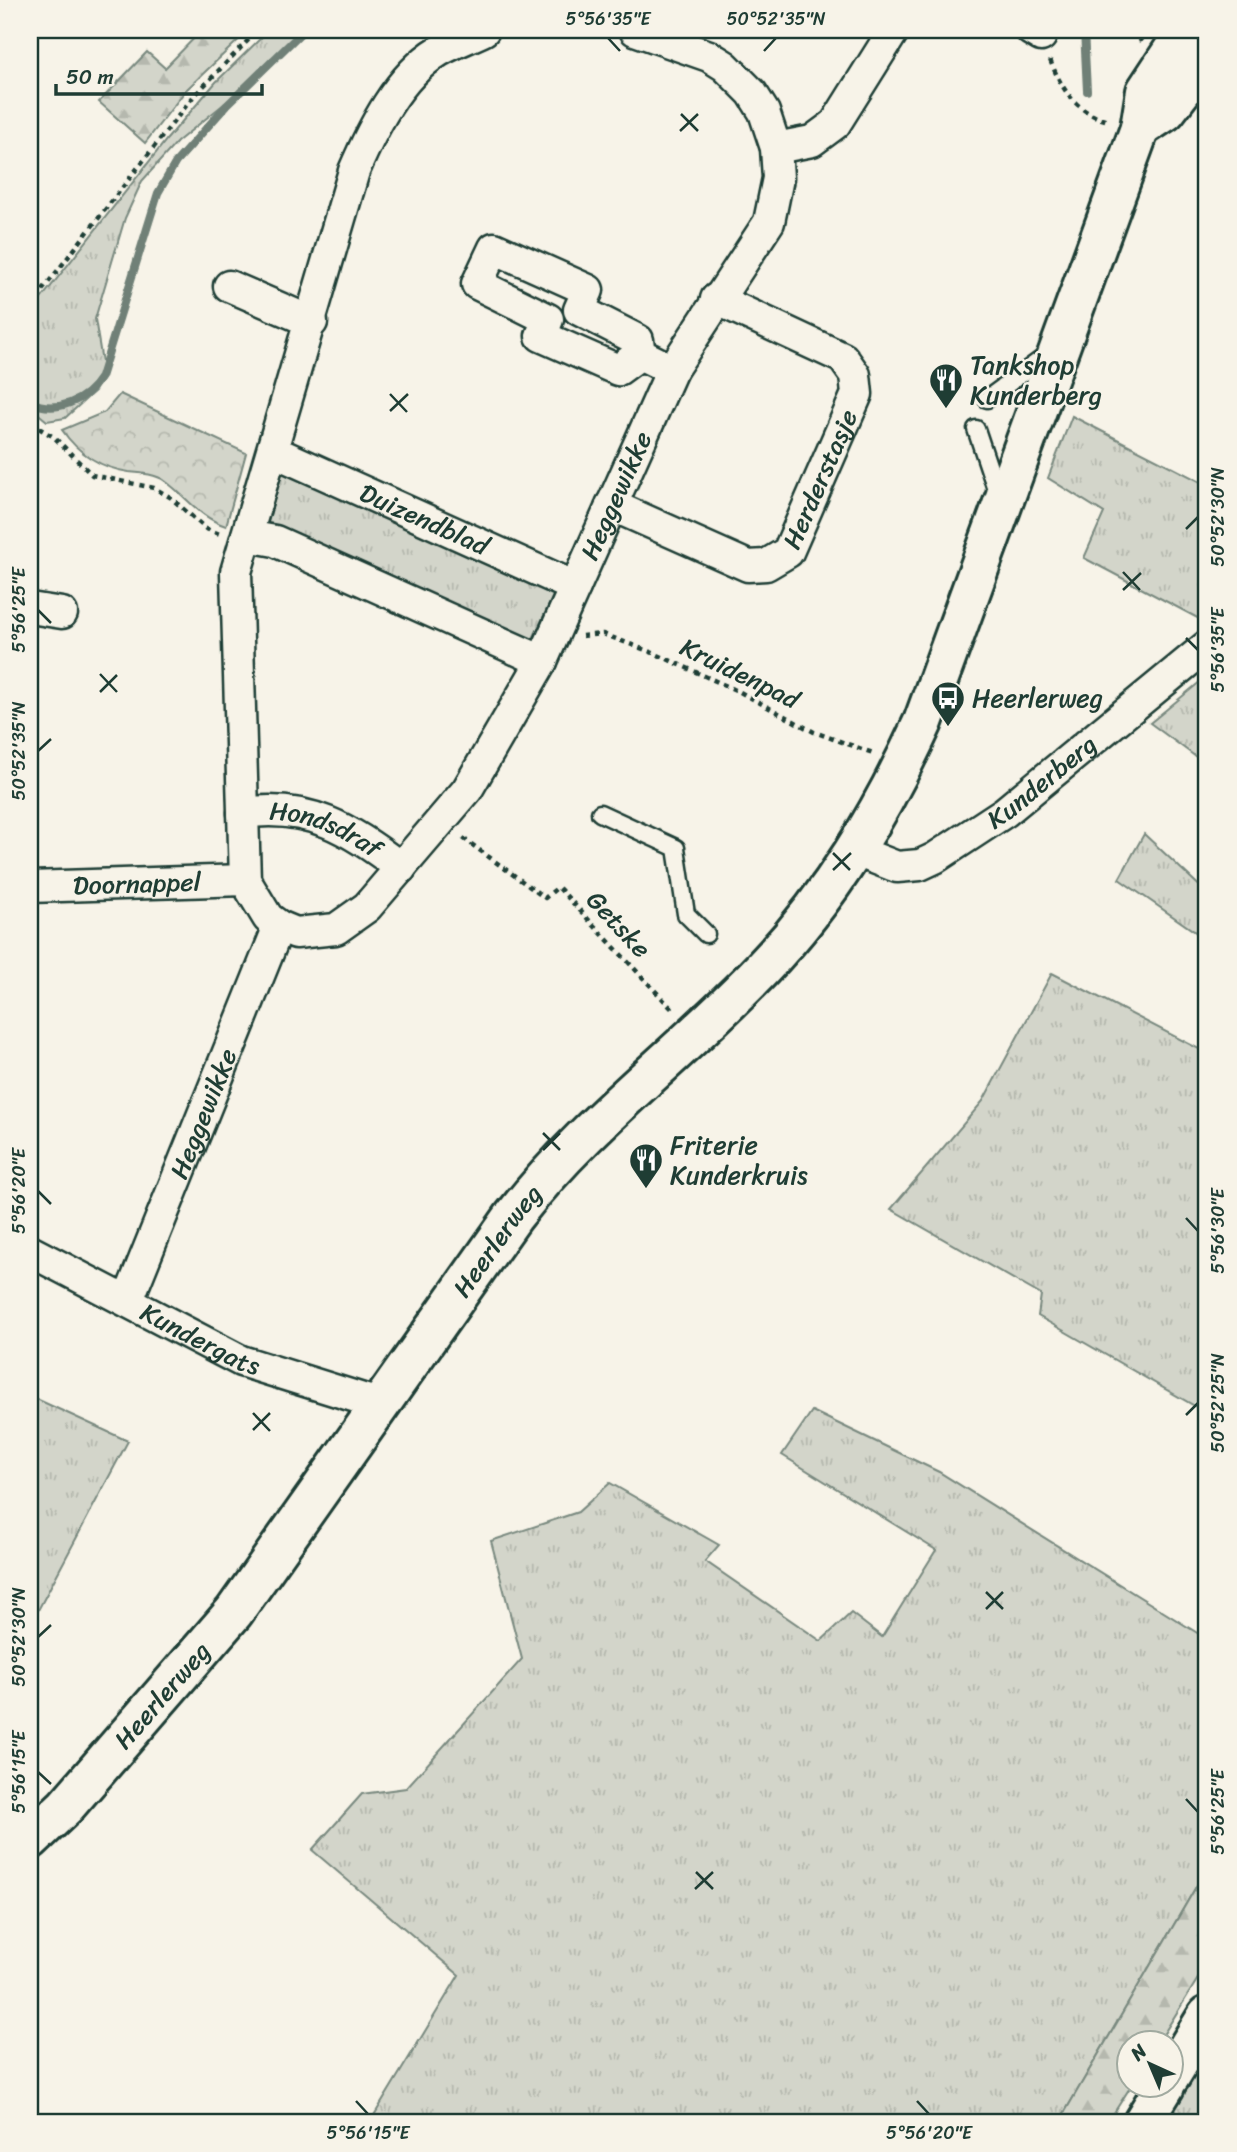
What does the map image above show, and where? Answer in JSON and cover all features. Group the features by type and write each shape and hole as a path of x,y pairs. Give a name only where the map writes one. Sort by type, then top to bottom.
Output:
{"main road":[{"name":"Heerlerweg","path":"30,1840 66,1806 218,1633 513,1217 552,1168 609,1110 694,1034 744,973 810,913 856,851 904,764 931,701 1059,346 1126,125 1146,91 1193,47"},
{"path":"1184,2055 1207,2016"},
{"path":"1143,2122 1156,2100"}],"street":[{"path":"279,926 268,918 245,880 236,572 312,322 354,171 373,128 400,88 437,52 484,30"},
{"name":"Heggewikke","path":"128,1300 279,926 296,933 337,929 366,907 467,790 542,661 672,370 716,299 769,222 778,178 776,149 764,112 741,79 709,56 637,30"},
{"path":"776,149 812,141 835,124 894,30"},
{"path":"494,248 589,290 579,310 638,340 640,354 618,370 541,336 548,319 477,284 494,248"},
{"path":"229,285 312,322"},
{"name":"Herderstasje","path":"611,505 748,566 766,565 788,552 856,394 855,375 843,358 716,299"},
{"path":"640,354 672,370"},
{"name":"Duizendblad","path":"273,451 575,587"},
{"path":"247,536 275,541 542,661"},
{"path":"30,608 62,613"},
{"name":"Kunderberg","path":"856,851 897,867 920,865 935,858 1004,812 1207,646"},
{"name":"Hondsdraf","path":"243,813 268,809 317,817 360,836 401,868"},
{"name":"Doornappel","path":"30,887 245,880"},
{"name":"Kundergats","path":"30,1251 241,1361 382,1405"}],"lane":[{"path":"987,399 1059,346"},
{"path":"976,429 1002,507"},
{"path":"600,813 676,848 687,914 706,934"}],"path":[{"path":"30,306 193,97 258,30"},
{"path":"1036,33 1069,97 1093,117 1126,125"},
{"path":"30,281 41,291"},
{"path":"30,423 54,437 92,475 154,488 170,497 206,529 247,536"},
{"name":"Kruidenpad","path":"558,628 582,636 603,634 656,654 740,692 814,732 904,764"},
{"name":"Getske","path":"440,821 545,898 558,887 694,1034"}],"green space":[{"path":"202,30 249,30 186,90 145,143 99,102 147,52 165,68"},
{"path":"269,30 307,30 235,95 177,142 142,181 125,218 95,319 104,374 95,391 65,418 47,421 30,407 30,313 167,139 216,82"},
{"path":"120,394 246,453 226,526 201,512 161,479 99,463 75,446 62,430 105,412"},
{"path":"1072,416 1207,485 1207,623 1084,558 1104,513 1048,478"},
{"path":"283,469 555,592 530,645 267,526"},
{"path":"1207,676 1207,765 1150,723"},
{"path":"1144,834 1207,893 1207,940 1119,879"},
{"path":"1052,973 1207,1053 1207,1413 1038,1316 1041,1295 891,1209 983,1101"},
{"path":"30,1396 128,1441 36,1614 30,1611"},
{"path":"812,1411 939,1472 1207,1639 1207,1868 1059,2122 370,2122 459,1975 312,1850 362,1794 406,1788 522,1659 491,1541 578,1512 610,1483 719,1545 705,1561 821,1641 851,1613 882,1637 936,1550 782,1455"},
{"path":"1207,1868 1207,1964 1166,2030 1114,2030 1114,2100 1122,2100 1108,2122 1059,2122"},
{"path":"1207,2052 1207,2122 1165,2122 1178,2100 1184,2100 1184,2090"}],"waterway":[{"path":"30,402 50,407 70,403 87,393 101,377 158,193 176,162 227,105 304,30"},
{"path":"1084,30 1087,91"}],"place":[{"name":"Tankshop Kunderberg","path":"946,410"},
{"name":"Heerlerweg","path":"948,728"},
{"name":"Friterie Kunderkruis","path":"646,1190"}]}
